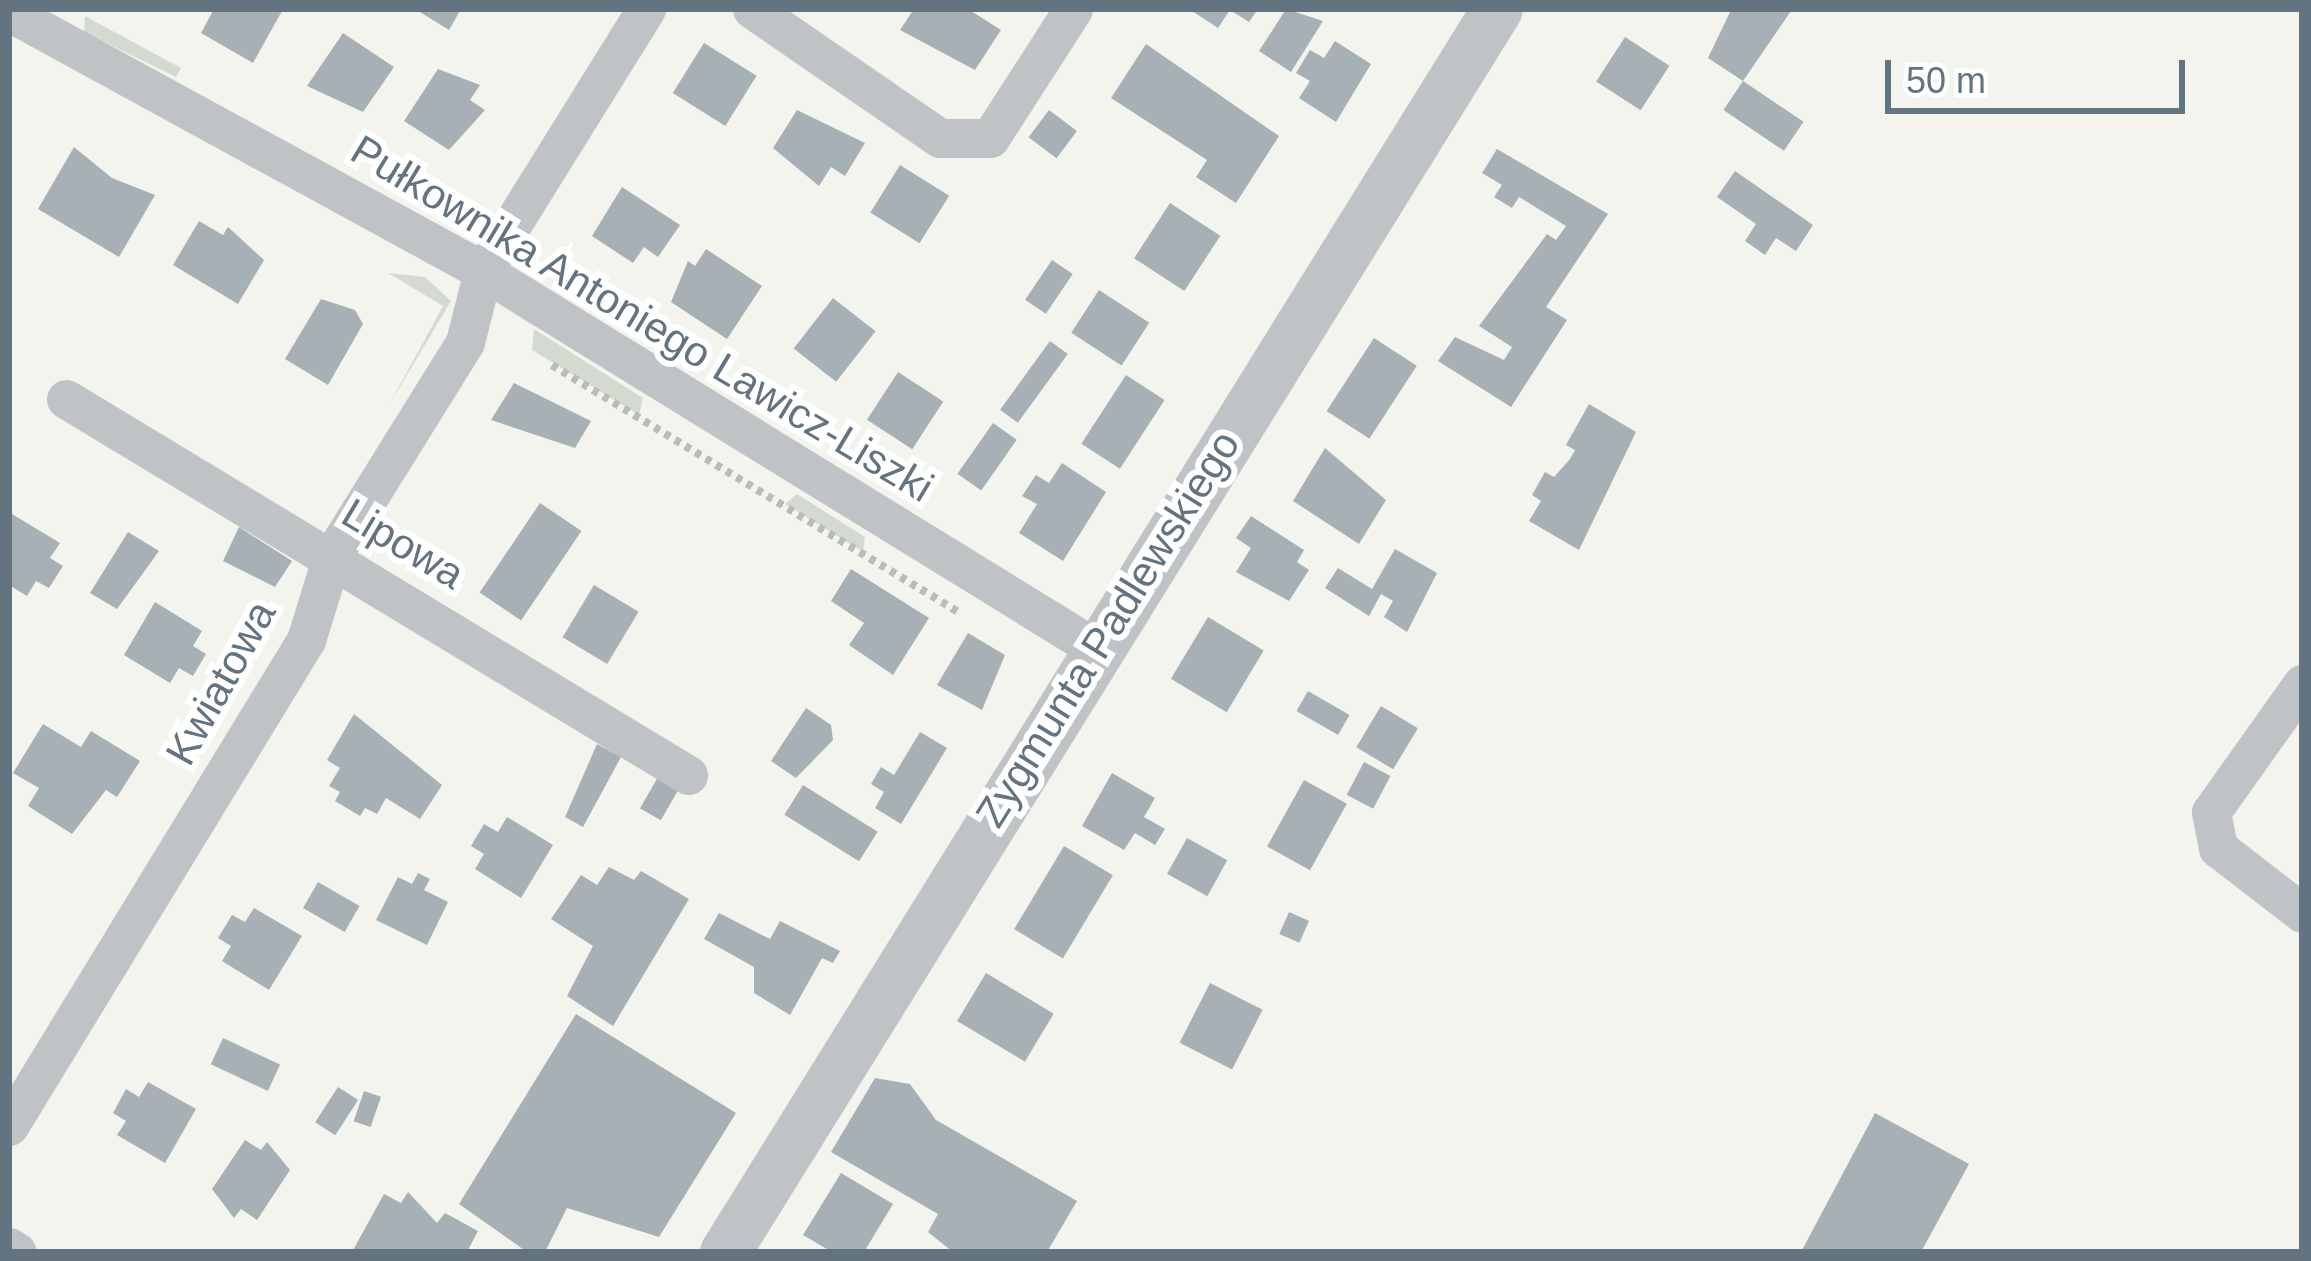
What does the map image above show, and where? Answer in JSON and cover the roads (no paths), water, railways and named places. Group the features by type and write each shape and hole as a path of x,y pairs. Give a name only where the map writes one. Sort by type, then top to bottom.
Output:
{"street":[{"name":"Kwiatowa","path":"9,1126 306,640 332,556 465,342 483,271 646,9"},
{"path":"752,9 940,138 990,138 1072,9"},
{"name":"Zygmunta Padlewskiego","path":"724,1252 1095,648 1498,9"},
{"name":"Pułkownika Antoniego Lawicz-Liszki","path":"9,12 483,271 1095,648"},
{"name":"Lipowa","path":"66,399 688,775"},
{"path":"2302,684 2211,812 2218,848 2302,913"},
{"path":"9,1247 17,1252"}]}
